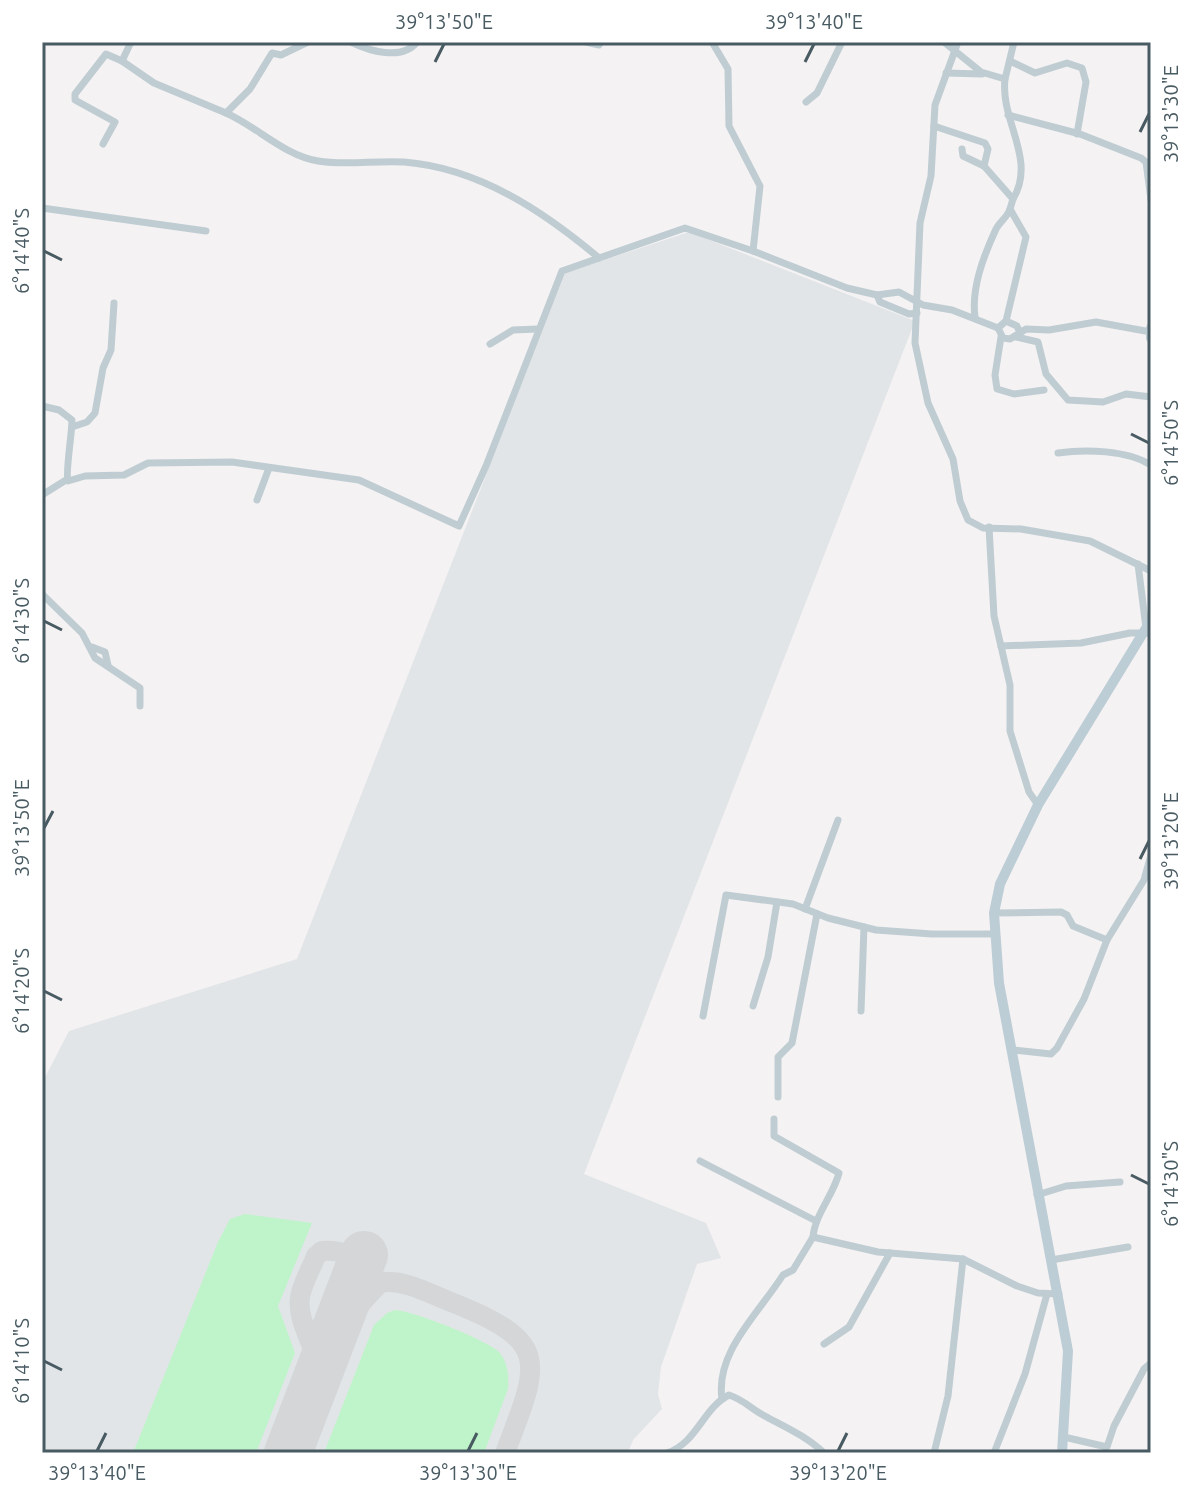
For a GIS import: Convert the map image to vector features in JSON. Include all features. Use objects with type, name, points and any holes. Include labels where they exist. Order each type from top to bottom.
[{"type":"street","points":[[122,61],[131,42]]},
{"type":"street","points":[[226,113],[250,89],[272,53],[281,55],[308,42]]},
{"type":"street","points":[[351,42],[377,53],[403,52],[417,42]]},
{"type":"street","points":[[586,42],[599,45],[601,42]]},
{"type":"street","points":[[712,42],[728,69],[729,126],[760,186],[753,251]]},
{"type":"street","points":[[806,102],[817,93],[842,42]]},
{"type":"street","points":[[944,42],[957,46],[989,74]]},
{"type":"street","points":[[975,317],[974,299],[983,260],[994,233],[1010,209],[1023,157],[1003,98],[1014,42]]},
{"type":"street","points":[[957,46],[935,105],[931,176],[920,223],[917,367],[928,403],[953,459],[960,501],[968,520],[989,527],[1021,529],[1090,541],[1151,571]]},
{"type":"street","points":[[103,144],[115,122],[75,100],[75,94],[106,54],[154,83],[226,113],[288,149],[319,162],[406,162],[461,173],[533,207],[599,258]]},
{"type":"street","points":[[1010,61],[1035,73],[1067,63],[1082,68],[1086,82],[1077,134]]},
{"type":"street","points":[[946,73],[989,74],[1005,79]]},
{"type":"street","points":[[1008,115],[1077,134],[1146,162],[1151,200]]},
{"type":"street","points":[[934,126],[985,143],[988,149],[984,166]]},
{"type":"street","points":[[962,149],[963,156],[984,166],[1013,199]]},
{"type":"street","points":[[42,208],[206,231]]},
{"type":"street","points":[[998,328],[1006,321],[1026,237],[1010,209]]},
{"type":"street","points":[[42,495],[66,480],[124,475],[148,463],[232,462],[359,480],[459,526],[486,466],[562,271],[685,228],[847,288],[877,295],[899,292],[923,305],[975,317],[998,328],[1001,337],[997,389],[1014,394],[1057,390]]},
{"type":"street","points":[[877,295],[880,302],[909,314],[917,313]]},
{"type":"street","points":[[72,427],[87,422],[95,413],[103,368],[111,350],[114,303]]},
{"type":"street","points":[[1006,321],[1017,326],[1018,334]]},
{"type":"street","points":[[1001,337],[1096,322],[1151,333]]},
{"type":"street","points":[[490,344],[513,330],[538,329]]},
{"type":"street","points":[[1018,334],[1038,342],[1048,378],[1068,400],[1103,402],[1126,394],[1151,397]]},
{"type":"street","points":[[1044,390],[1048,378]]},
{"type":"street","points":[[42,406],[67,414],[72,427],[72,450],[66,480]]},
{"type":"street","points":[[1058,453],[1075,451],[1123,455],[1151,465]]},
{"type":"street","points":[[257,500],[269,468]]},
{"type":"street","points":[[989,527],[994,616],[1010,685],[1013,747],[1029,792],[1038,805]]},
{"type":"street","points":[[1062,1453],[1068,1351],[1053,1294],[1051,1260],[999,983],[994,913],[1000,884],[1038,805],[1148,628],[1138,564]]},
{"type":"street","points":[[42,594],[92,647],[105,652],[108,665],[140,688],[140,706]]},
{"type":"street","points":[[1001,646],[1081,643],[1148,628]]},
{"type":"street","points":[[805,909],[838,820]]},
{"type":"street","points":[[1013,1050],[1051,1054],[1057,1048],[1084,999],[1107,940],[1144,880],[1151,855]]},
{"type":"street","points":[[703,1016],[726,895],[777,902],[864,927],[932,934],[994,934]]},
{"type":"street","points":[[753,1006],[768,957],[777,902]]},
{"type":"street","points":[[994,913],[1061,912],[1067,915],[1073,926],[1107,940]]},
{"type":"street","points":[[778,1097],[778,1057],[792,1043],[817,914]]},
{"type":"street","points":[[861,1011],[864,927]]},
{"type":"street","points":[[722,1399],[719,1383],[730,1349],[783,1275],[793,1270],[813,1237],[816,1221],[835,1188],[839,1173],[774,1136],[774,1119]]},
{"type":"street","points":[[700,1161],[816,1221]]},
{"type":"street","points":[[1037,1195],[1066,1186],[1120,1182]]},
{"type":"street","points":[[813,1237],[890,1253],[963,1259],[1017,1286],[1053,1294]]},
{"type":"street","points":[[1051,1260],[1128,1247]]},
{"type":"street","points":[[824,1344],[849,1327],[890,1253]]},
{"type":"street","points":[[934,1453],[948,1396],[963,1259]]},
{"type":"street","points":[[994,1453],[1053,1294]]},
{"type":"street","points":[[1064,1437],[1107,1447],[1114,1426],[1144,1369],[1151,1363]]},
{"type":"street","points":[[667,1453],[683,1446],[696,1426],[704,1422],[722,1399],[729,1395],[746,1401],[761,1414],[808,1438],[824,1453]]},
{"type":"shaded area","points":[[689,232],[915,321],[584,1174],[706,1223],[721,1258],[697,1264],[661,1367],[658,1394],[662,1409],[633,1440],[628,1453],[42,1453],[42,1083],[69,1031],[297,959],[565,273]]},
{"type":"green space","points":[[245,1214],[312,1223],[278,1306],[295,1353],[256,1453],[133,1453],[218,1242],[230,1219]]},
{"type":"green space","points":[[395,1310],[450,1327],[493,1347],[503,1357],[508,1389],[484,1453],[324,1453],[374,1325]]},
{"type":"taxiway","points":[[317,1377],[315,1356],[301,1317],[300,1297],[316,1256],[322,1251],[343,1253],[351,1258],[361,1271],[363,1280],[363,1301],[336,1329]]},
{"type":"taxiway","points":[[363,1301],[380,1283],[407,1285],[484,1316],[522,1343],[529,1358],[530,1375],[526,1396],[505,1453]]},
{"type":"runway","points":[[288,1453],[364,1255]]}]
